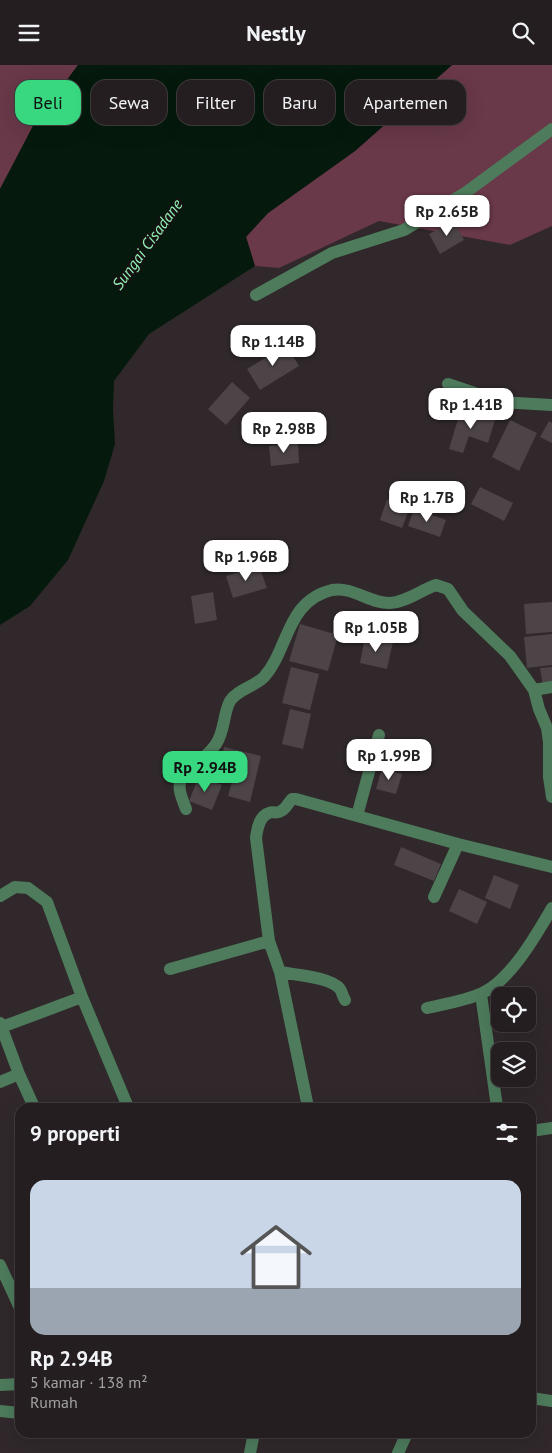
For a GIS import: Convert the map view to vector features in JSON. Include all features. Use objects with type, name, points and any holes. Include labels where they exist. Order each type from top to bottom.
[{"type":"street","points":[[256,295],[332,253],[404,229],[466,193],[552,129]]},
{"type":"street","points":[[448,384],[502,402],[520,405],[552,405]]},
{"type":"street","points":[[186,809],[180,793],[179,784],[181,778],[210,752],[218,742],[231,700],[239,692],[263,678],[273,664],[284,637],[297,613],[314,597],[332,590],[347,591],[389,603],[401,601],[436,585],[448,589],[463,611],[510,656],[534,690],[539,709],[548,728],[552,797]]},
{"type":"street","points":[[534,690],[552,687]]},
{"type":"street","points":[[356,816],[379,735]]},
{"type":"street","points":[[307,1103],[280,972],[269,941],[256,838],[258,824],[264,817],[269,813],[279,813],[292,799],[296,799],[458,844],[552,867]]},
{"type":"street","points":[[434,897],[458,844]]},
{"type":"street","points":[[0,896],[15,887],[28,888],[47,902],[82,997],[126,1103]]},
{"type":"street","points":[[427,1008],[481,994],[498,982],[526,951],[552,908]]},
{"type":"street","points":[[170,969],[269,941]]},
{"type":"street","points":[[280,972],[333,983],[340,989],[345,1000]]},
{"type":"street","points":[[481,994],[496,1103]]},
{"type":"street","points":[[32,1103],[1,1025],[82,997]]},
{"type":"street","points":[[0,1082],[19,1074]]},
{"type":"street","points":[[536,1130],[552,1128]]},
{"type":"street","points":[[0,1265],[15,1298]]},
{"type":"street","points":[[0,1385],[15,1384]]},
{"type":"street","points":[[536,1399],[552,1401]]},
{"type":"street","points":[[0,1411],[15,1412]]},
{"type":"street","points":[[250,1453],[253,1438]]},
{"type":"street","points":[[398,1453],[405,1438]]},
{"type":"shaded area","points":[[0,65],[78,65],[67,80],[15,80],[15,125],[34,125],[0,189]]},
{"type":"shaded area","points":[[452,65],[552,65],[552,226],[510,245],[379,221],[279,268],[255,266],[246,237],[268,213],[355,151],[384,125],[466,125],[466,80],[435,80]]},
{"type":"water","name":"Sungai Cisadane","points":[[78,65],[452,65],[435,80],[345,80],[345,125],[384,125],[355,151],[268,213],[246,237],[255,266],[149,334],[114,381],[115,444],[104,481],[68,560],[30,606],[0,625],[0,189],[33,125],[81,125],[81,80],[67,80]]},
{"type":"building","points":[[454,221],[464,240],[440,254],[429,234]]},
{"type":"building","points":[[286,345],[299,366],[260,390],[247,369]]},
{"type":"building","points":[[232,382],[250,398],[226,425],[208,409]]},
{"type":"building","points":[[461,409],[495,420],[488,443],[469,436],[463,453],[449,449]]},
{"type":"building","points":[[510,420],[537,433],[519,471],[492,457]]},
{"type":"building","points":[[549,421],[552,423],[552,443],[540,437]]},
{"type":"building","points":[[298,443],[299,463],[271,466],[269,446]]},
{"type":"building","points":[[480,487],[513,503],[504,521],[471,504]]},
{"type":"building","points":[[387,499],[410,507],[402,528],[380,520]]},
{"type":"building","points":[[414,509],[446,520],[440,537],[408,526]]},
{"type":"building","points":[[259,566],[267,588],[233,598],[226,576]]},
{"type":"building","points":[[213,592],[217,620],[195,624],[191,596]]},
{"type":"building","points":[[552,602],[552,632],[526,634],[524,604]]},
{"type":"building","points":[[300,624],[338,635],[328,671],[289,661]]},
{"type":"building","points":[[552,634],[552,665],[527,668],[524,637]]},
{"type":"building","points":[[365,637],[393,642],[387,669],[360,663]]},
{"type":"building","points":[[291,667],[319,674],[310,710],[282,703]]},
{"type":"building","points":[[552,667],[552,685],[543,686],[540,668]]},
{"type":"building","points":[[290,709],[311,714],[303,749],[282,744]]},
{"type":"building","points":[[224,747],[261,756],[250,802],[228,796],[234,774],[218,769]]},
{"type":"building","points":[[382,768],[402,774],[396,794],[376,789]]},
{"type":"building","points":[[199,776],[222,785],[212,810],[189,801]]},
{"type":"building","points":[[401,847],[441,864],[434,881],[394,865]]},
{"type":"building","points":[[494,875],[519,885],[510,909],[485,898]]},
{"type":"building","points":[[459,889],[487,902],[477,924],[449,911]]}]
